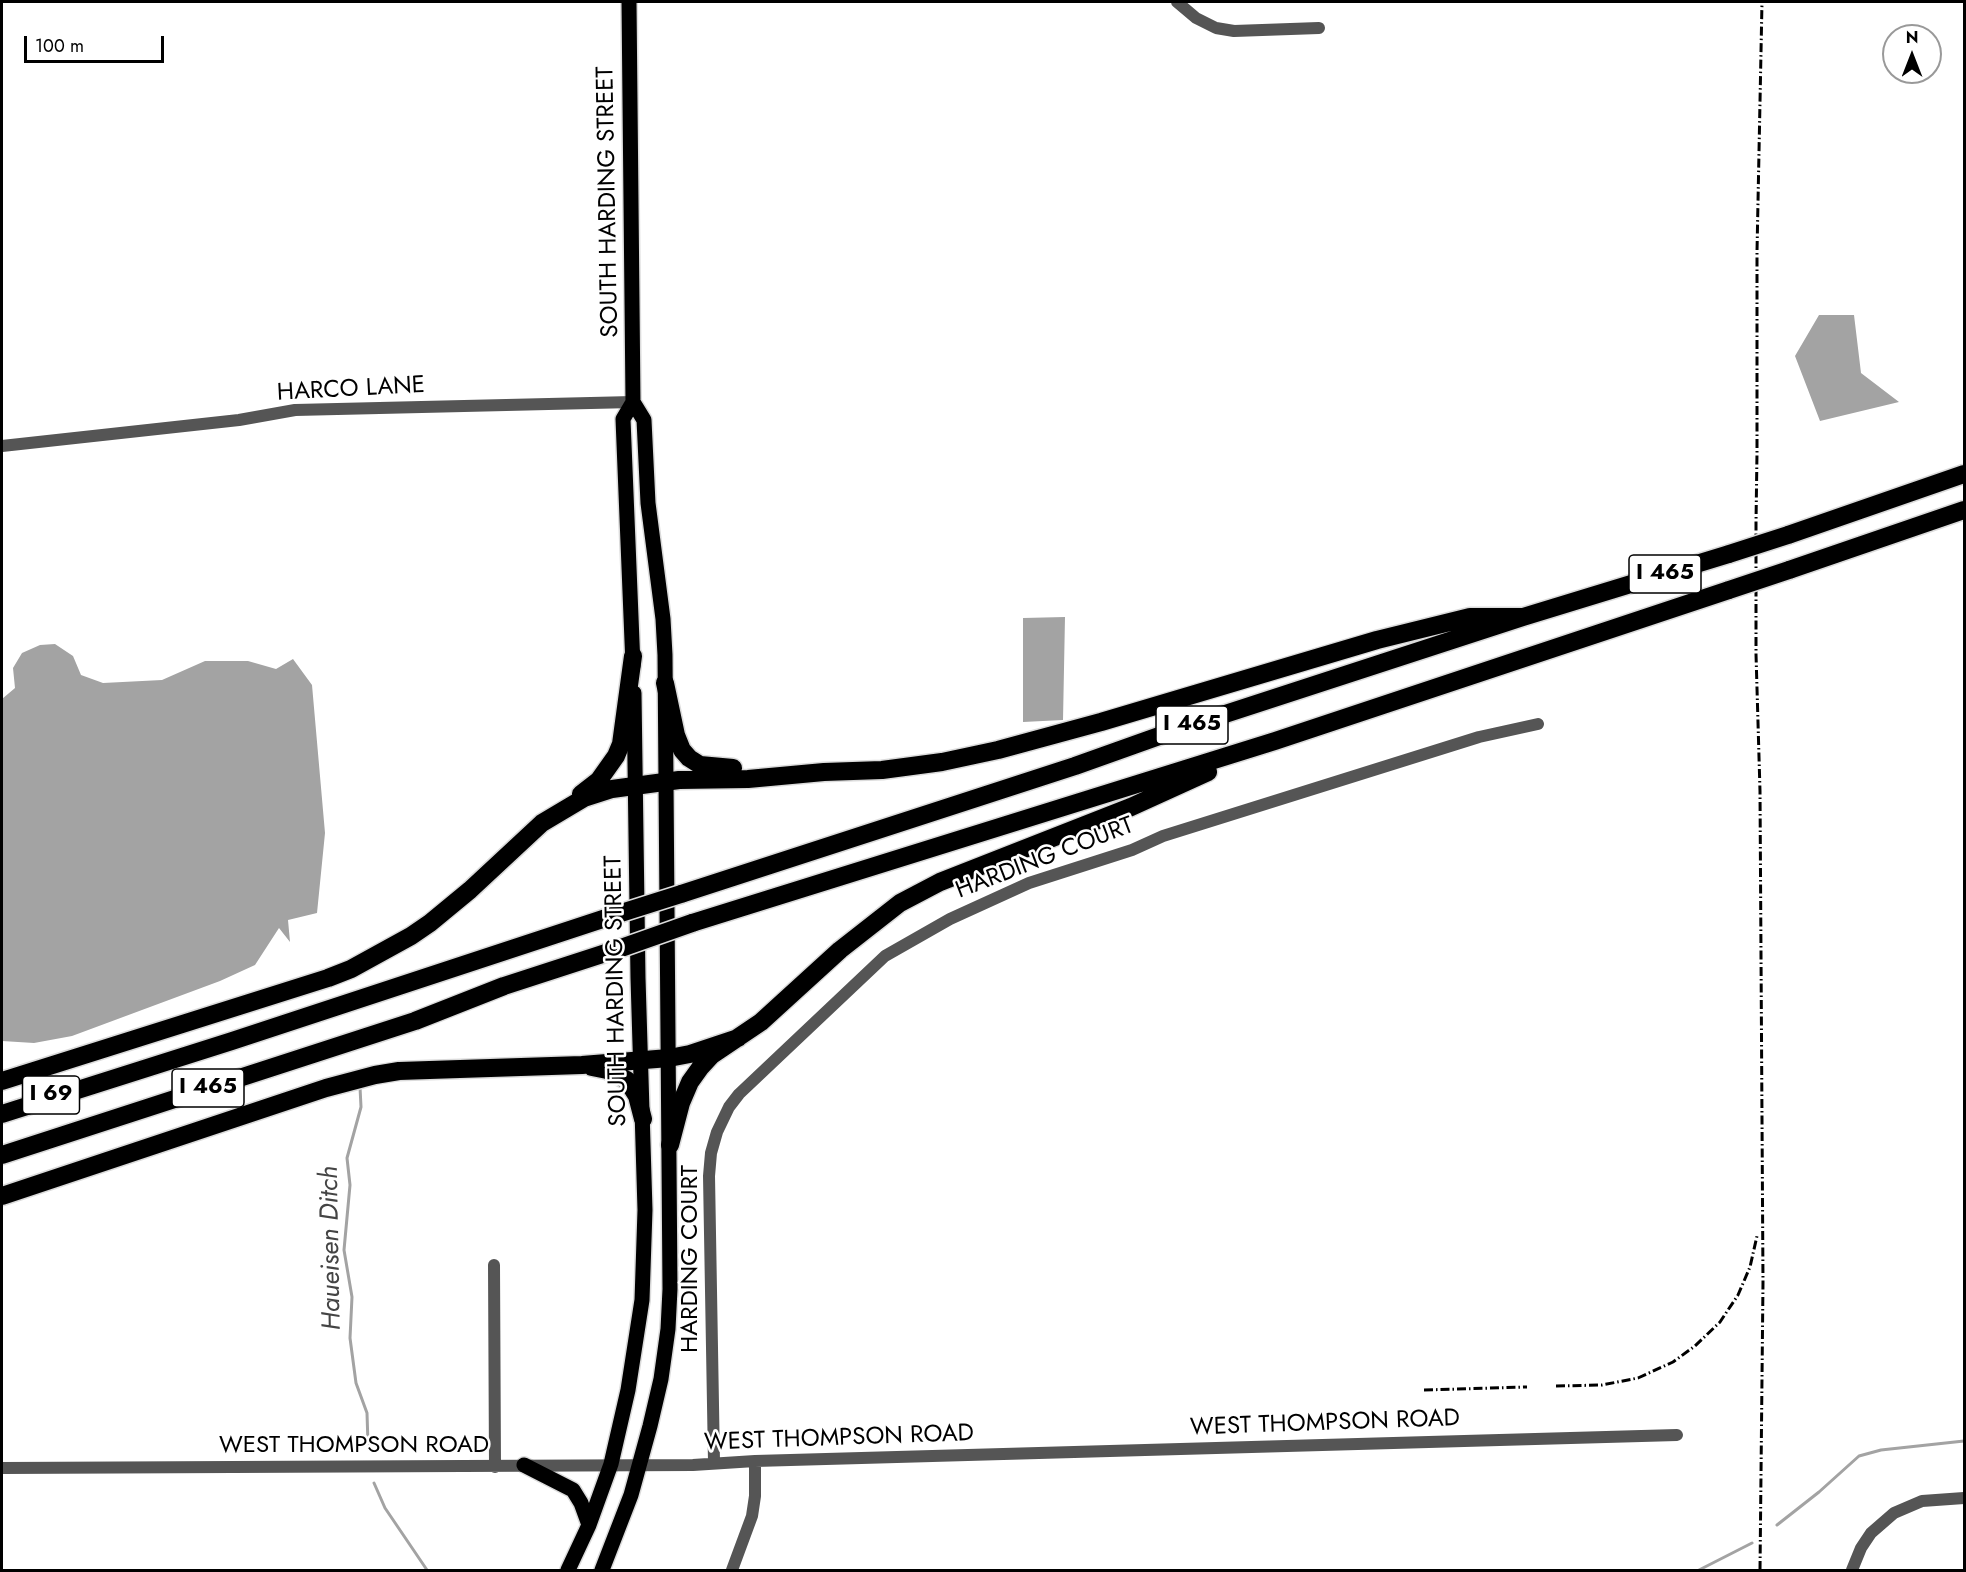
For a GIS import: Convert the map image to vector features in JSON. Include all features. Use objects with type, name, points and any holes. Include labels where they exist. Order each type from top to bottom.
[{"type":"highway","name":"I 465","points":[[2,1114],[232,1041],[1523,617],[1788,535],[1965,474]]},
{"type":"highway","name":"I 465","points":[[2,1155],[415,1021],[504,986],[692,923],[1275,741],[1965,510]]},
{"type":"highway","points":[[563,810],[597,793],[665,781],[748,779],[824,772],[882,770],[942,762],[998,750],[1222,688],[1377,640],[1449,622],[1470,617],[1523,617]]},
{"type":"highway","points":[[2,1081],[328,978],[392,948],[430,923],[470,890],[530,833],[563,810],[599,780],[616,756],[623,734],[633,656]]},
{"type":"highway","points":[[665,683],[678,743],[689,758],[700,765],[824,772]]},
{"type":"highway","points":[[670,1145],[681,1103],[690,1082],[700,1068],[712,1056],[761,1022],[840,950],[900,903],[940,882],[1131,807],[1275,741]]},
{"type":"highway","points":[[2,1196],[326,1088],[375,1075],[399,1071],[582,1065],[669,1058],[690,1054],[738,1038]]},
{"type":"highway","points":[[582,1065],[607,1070],[627,1080],[637,1096],[643,1119]]},
{"type":"highway","name":"I 69","points":[[2,1107],[100,1082]]},
{"type":"main road","name":"SOUTH HARDING STREET","points":[[602,1570],[641,1464],[661,1379],[668,1329],[670,1289],[663,619],[649,514],[644,420],[633,402],[629,2]]},
{"type":"main road","name":"SOUTH HARDING STREET","points":[[568,1570],[589,1525],[611,1464],[628,1390],[642,1300],[645,1210],[638,978],[636,785],[623,419],[633,402]]},
{"type":"main road","points":[[524,1465],[573,1490],[581,1503],[589,1525]]},
{"type":"street","points":[[1178,2],[1196,18],[1216,28],[1234,31],[1319,28]]},
{"type":"street","name":"HARCO LANE","points":[[2,446],[240,420],[295,410],[633,402]]},
{"type":"street","name":"HARDING COURT","points":[[714,1462],[709,1176],[711,1153],[717,1132],[729,1107],[739,1094],[885,956],[950,918],[1029,883],[1132,850],[1163,836],[1479,737],[1538,724]]},
{"type":"street","points":[[494,1264],[495,1467]]},
{"type":"street","name":"WEST THOMPSON ROAD","points":[[2,1468],[693,1465],[714,1462],[1677,1435]]},
{"type":"street","points":[[732,1570],[753,1512],[755,1461]]},
{"type":"street","points":[[1852,1570],[1856,1557],[1871,1533],[1894,1513],[1922,1501],[1965,1498]]},
{"type":"shaded area","points":[[1819,315],[1854,315],[1861,373],[1899,402],[1820,421],[1795,356]]},
{"type":"shaded area","points":[[1065,617],[1063,720],[1023,722],[1023,618]]},
{"type":"shaded area","points":[[55,644],[73,656],[81,675],[103,683],[162,680],[205,661],[248,661],[276,669],[293,659],[312,685],[325,833],[317,913],[288,920],[290,942],[279,928],[255,965],[220,981],[72,1036],[34,1043],[2,1041],[2,699],[15,688],[13,668],[22,653],[40,645]]},
{"type":"waterway","name":"Haueisen Ditch","points":[[360,1087],[361,1107],[347,1158],[350,1185],[344,1250],[352,1297],[350,1338],[356,1383],[367,1413],[368,1444]]},
{"type":"waterway","name":"Haueisen Ditch","points":[[1777,1525],[1859,1456],[1881,1450],[1964,1441]]},
{"type":"waterway","name":"Haueisen Ditch","points":[[374,1483],[385,1508],[427,1570]]},
{"type":"waterway","name":"Haueisen Ditch","points":[[1699,1570],[1752,1543]]},
{"type":"railway","points":[[1760,1570],[1763,1282],[1756,523],[1757,252],[1762,2]]},
{"type":"railway","points":[[1556,1386],[1602,1385],[1638,1378],[1673,1362],[1695,1346],[1720,1322],[1738,1295],[1750,1267],[1757,1236]]},
{"type":"railway","points":[[1424,1390],[1527,1387]]}]
